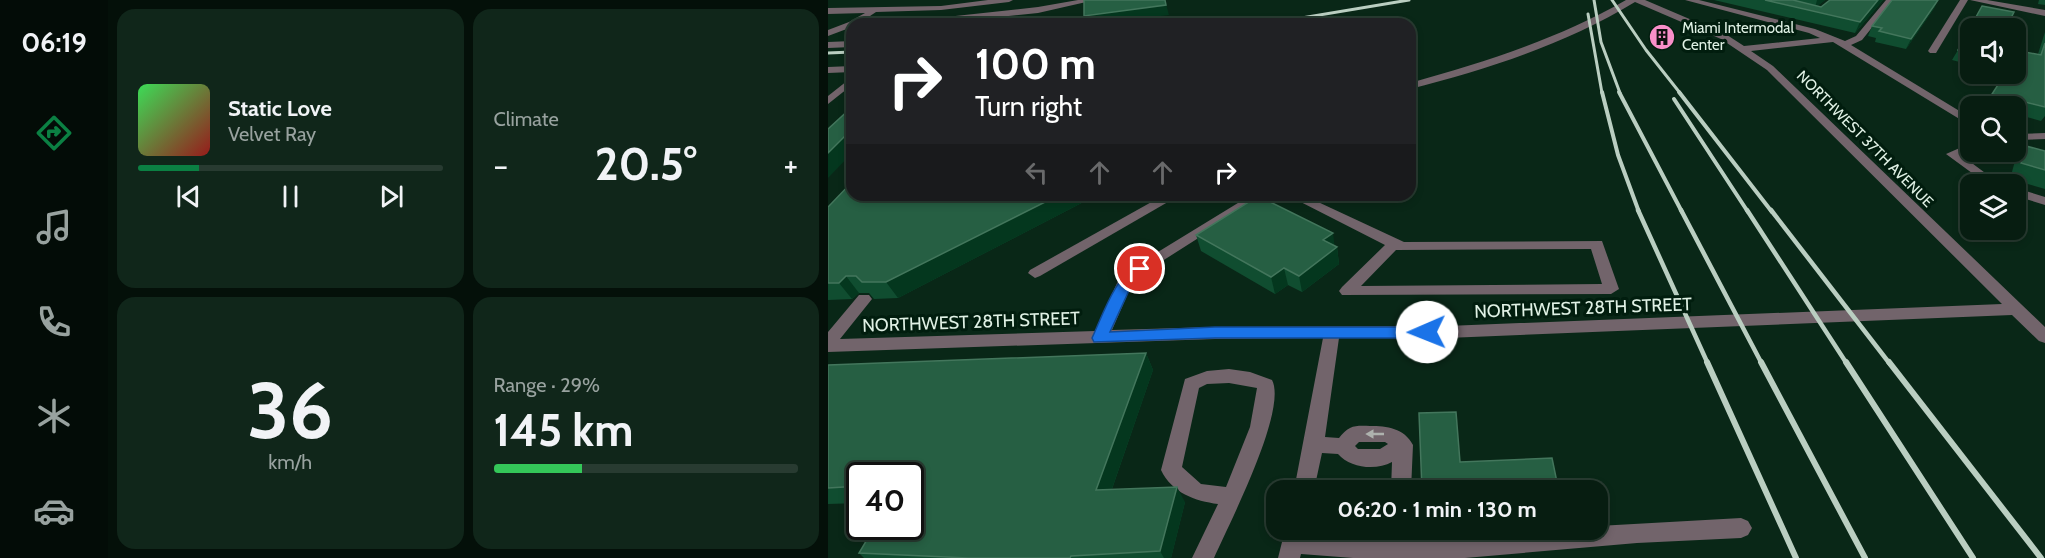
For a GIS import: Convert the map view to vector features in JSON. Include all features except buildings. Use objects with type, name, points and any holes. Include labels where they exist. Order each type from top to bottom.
[{"type":"street","points":[[828,5],[868,2],[915,4],[965,0]]},
{"type":"street","points":[[828,11],[906,10],[1009,0]]},
{"type":"street","points":[[964,18],[1038,10],[1091,0]]},
{"type":"street","points":[[1416,84],[1483,66],[1552,42],[1632,0]]},
{"type":"street","name":"NORTHWEST 37TH AVENUE","points":[[1638,0],[1707,29],[1743,49],[1770,68],[2045,337]]},
{"type":"street","points":[[1689,0],[1812,31],[1830,39]]},
{"type":"street","points":[[1844,45],[1859,38],[1890,0]]},
{"type":"street","points":[[1934,51],[1964,0]]},
{"type":"street","points":[[1974,0],[2045,13]]},
{"type":"street","points":[[854,11],[868,2]]},
{"type":"street","points":[[862,18],[883,4]]},
{"type":"street","points":[[828,33],[846,27]]},
{"type":"street","points":[[832,45],[846,37]]},
{"type":"street","points":[[1743,49],[1835,39],[1960,116]]},
{"type":"street","points":[[828,70],[846,69]]},
{"type":"street","points":[[828,101],[846,85]]},
{"type":"street","points":[[2026,137],[2045,136]]},
{"type":"street","points":[[1960,151],[1952,154],[1960,160]]},
{"type":"street","points":[[1963,162],[1980,174]]},
{"type":"street","points":[[2026,195],[2045,201]]},
{"type":"street","points":[[1035,273],[1163,201]]},
{"type":"street","points":[[1100,338],[1126,281],[1140,269],[1250,201]]},
{"type":"street","points":[[1305,201],[1402,247],[1597,244],[1611,289],[1347,291],[1394,244]]},
{"type":"street","points":[[828,345],[864,299]]},
{"type":"street","name":"NORTHWEST 28TH STREET","points":[[828,345],[1215,333],[1332,333],[1623,326],[2015,309]]},
{"type":"street","points":[[1306,480],[1332,333]]},
{"type":"street","points":[[1203,558],[1230,497],[1260,429],[1266,404],[1266,386],[1259,380],[1247,377],[1205,377],[1191,384],[1171,470],[1196,492],[1230,497]]},
{"type":"street","points":[[1314,444],[1343,446],[1353,457],[1383,458],[1403,445],[1401,480]]},
{"type":"street","points":[[1292,544],[1412,552],[1637,532],[1741,528]]},
{"type":"street","points":[[1398,551],[1399,540]]},
{"type":"railway","points":[[1302,18],[1409,0]]},
{"type":"railway","points":[[1594,0],[1601,42],[1620,93]]},
{"type":"railway","points":[[1612,0],[1646,50],[1680,93]]},
{"type":"railway","points":[[1588,14],[1602,93]]},
{"type":"railway","points":[[828,53],[846,52]]},
{"type":"railway","points":[[1602,92],[1618,155],[1639,212]]},
{"type":"railway","points":[[1619,92],[1682,212]]},
{"type":"railway","points":[[1679,92],[1772,212]]},
{"type":"railway","points":[[1674,99],[1748,212]]},
{"type":"railway","points":[[1638,210],[1708,364]]},
{"type":"railway","points":[[1681,210],[1762,364]]},
{"type":"railway","points":[[1747,210],[1847,364]]},
{"type":"railway","points":[[1771,210],[1890,364]]},
{"type":"railway","points":[[1707,362],[1796,558]]},
{"type":"railway","points":[[1761,362],[1865,558]]},
{"type":"railway","points":[[1846,362],[1973,558]]},
{"type":"railway","points":[[1889,362],[2041,558]]},
{"type":"place","name":"Miami Intermodal Center","points":[[1662,37]]},
{"type":"route","points":[[1140,269],[1126,281],[1100,338],[1215,333],[1427,332]]}]
